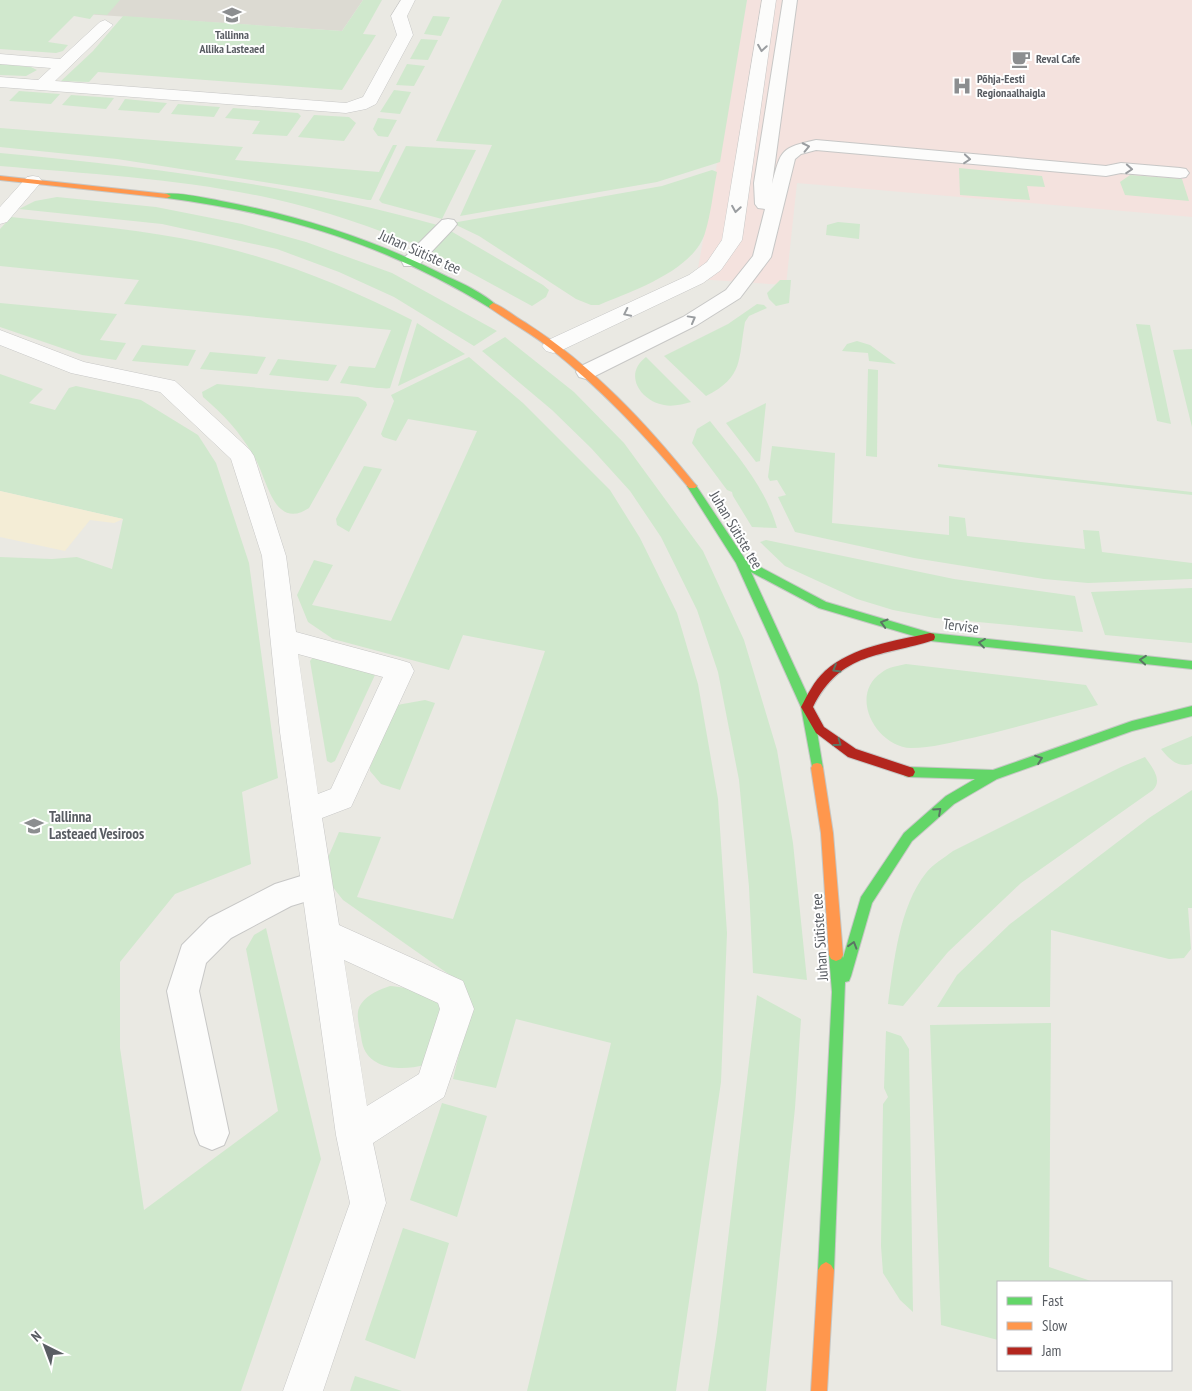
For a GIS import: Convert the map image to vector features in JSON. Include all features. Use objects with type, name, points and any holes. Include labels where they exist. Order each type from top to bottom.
[{"type":"street","points":[[0,82],[346,108],[360,106],[370,100],[405,36],[399,16],[408,0]]},
{"type":"street","points":[[553,346],[696,279],[714,266],[732,240],[769,0]]},
{"type":"street","points":[[42,85],[105,25]]},
{"type":"street","points":[[0,58],[64,64]]},
{"type":"street","name":"Juhan Sütiste tee","points":[[0,178],[188,198],[263,212],[341,234],[411,262],[472,292],[553,346],[586,372],[616,398],[692,485],[742,562],[807,707],[827,833],[839,992],[824,1338],[819,1391]]},
{"type":"street","points":[[0,218],[33,181]]},
{"type":"street","points":[[0,337],[79,368],[167,386],[242,456],[274,556],[306,811],[354,1135],[368,1203],[303,1391]]},
{"type":"street","name":"Tervise","points":[[742,562],[823,606],[931,637],[1192,665]]},
{"type":"street","points":[[931,637],[866,653],[831,671],[816,686],[807,707],[820,730],[852,753],[909,772],[993,776]]},
{"type":"street","points":[[284,639],[400,672],[341,798],[306,811]]},
{"type":"street","points":[[839,992],[866,901],[908,837],[950,800],[993,776],[1132,726],[1192,711]]},
{"type":"street","points":[[325,935],[451,992],[457,1009],[432,1085],[354,1135]]},
{"type":"lane","points":[[766,242],[763,183],[790,0]]},
{"type":"lane","points":[[586,372],[690,321],[733,294],[762,257],[787,158],[795,150],[816,145],[1106,171],[1121,168],[1180,173]]},
{"type":"lane","points":[[411,262],[448,224]]},
{"type":"lane","points":[[212,1132],[183,991],[193,955],[220,928],[285,894],[317,884]]},
{"type":"shaded area","name":"Tallinna Allika Lasteaed","points":[[49,0],[363,0],[342,31],[38,11]]},
{"type":"shaded area","name":"Põhja-Eesti Regionaalhaigla","points":[[747,0],[1192,0],[1192,217],[797,183],[786,285],[696,279]]},
{"type":"green space","points":[[0,0],[120,0],[107,15],[94,14],[90,19],[74,16],[48,42],[68,45],[63,51],[56,53],[0,49]]},
{"type":"green space","points":[[363,0],[382,0],[363,34],[376,35],[342,90],[98,72],[89,82],[61,81],[93,51],[123,16],[342,31]]},
{"type":"green space","points":[[502,0],[747,0],[720,162],[657,182],[460,216],[492,145],[436,141]]},
{"type":"green space","points":[[433,16],[450,17],[441,36],[424,34]]},
{"type":"green space","points":[[421,39],[438,40],[428,60],[410,59]]},
{"type":"green space","points":[[0,64],[31,67],[37,70],[26,76],[0,75]]},
{"type":"green space","points":[[407,64],[425,66],[414,86],[396,85]]},
{"type":"green space","points":[[394,90],[411,92],[400,114],[380,112]]},
{"type":"green space","points":[[19,91],[60,94],[51,104],[9,101]]},
{"type":"green space","points":[[71,95],[114,98],[106,109],[62,105]]},
{"type":"green space","points":[[125,99],[167,103],[159,113],[118,110]]},
{"type":"green space","points":[[178,104],[220,107],[214,117],[171,114]]},
{"type":"green space","points":[[233,108],[298,113],[301,116],[287,136],[252,134],[260,121],[225,118]]},
{"type":"green space","points":[[314,115],[349,117],[356,123],[344,141],[298,137]]},
{"type":"green space","points":[[378,118],[397,120],[388,137],[378,136],[373,129]]},
{"type":"green space","points":[[0,128],[243,147],[235,160],[379,172],[393,145],[397,145],[371,200],[368,200],[117,159],[0,147]]},
{"type":"green space","points":[[406,146],[476,150],[442,219],[382,203],[379,200]]},
{"type":"green space","points":[[0,153],[167,171],[222,179],[333,199],[441,226],[422,247],[349,220],[274,199],[172,182],[0,166]]},
{"type":"green space","points":[[959,168],[1042,176],[1045,187],[1027,186],[1030,200],[960,195]]},
{"type":"green space","points":[[712,170],[717,172],[705,233],[698,246],[688,258],[660,278],[599,305],[591,305],[576,299],[479,236],[452,223],[662,186]]},
{"type":"green space","points":[[1130,175],[1182,179],[1189,201],[1125,195],[1120,182]]},
{"type":"green space","points":[[57,197],[156,207],[242,224],[306,242],[392,273],[497,331],[474,346],[394,297],[339,272],[277,249],[162,224],[19,209],[35,201]]},
{"type":"green space","points":[[11,217],[138,231],[211,244],[299,270],[356,293],[412,320],[390,388],[374,388],[340,383],[349,366],[375,368],[391,330],[124,304],[139,280],[0,266],[0,229]]},
{"type":"green space","points":[[838,222],[860,224],[859,239],[826,235],[827,225]]},
{"type":"green space","points":[[449,230],[543,285],[549,290],[546,297],[532,306],[429,250]]},
{"type":"green space","points":[[780,280],[791,280],[789,303],[776,306],[769,299],[767,293]]},
{"type":"green space","points":[[0,303],[117,314],[100,340],[126,343],[116,360],[82,355],[0,327]]},
{"type":"green space","points":[[757,304],[764,305],[767,308],[749,316],[745,322],[740,357],[733,374],[727,382],[706,396],[664,356],[728,324]]},
{"type":"green space","points":[[417,323],[465,354],[398,386]]},
{"type":"green space","points":[[1136,324],[1150,325],[1171,424],[1157,421]]},
{"type":"green space","points":[[505,337],[574,392],[624,443],[703,551],[744,640],[777,750],[793,843],[807,980],[753,973],[749,887],[739,780],[718,672],[697,610],[661,537],[630,491],[591,448],[552,410],[482,351]]},
{"type":"green space","points":[[857,341],[870,345],[896,364],[869,361],[868,353],[842,351],[847,344]]},
{"type":"green space","points":[[142,345],[196,350],[188,366],[132,361]]},
{"type":"green space","points":[[1192,349],[1192,427],[1173,350]]},
{"type":"green space","points":[[210,352],[266,357],[257,374],[200,369]]},
{"type":"green space","points":[[469,357],[523,403],[610,490],[640,538],[677,613],[698,684],[718,799],[727,933],[721,1082],[676,1391],[527,1391],[611,1043],[516,1019],[496,1088],[453,1079],[466,1025],[457,980],[343,900],[328,881],[326,862],[339,832],[381,837],[357,897],[453,919],[545,651],[463,635],[449,670],[333,639],[308,622],[297,595],[314,560],[333,565],[312,605],[391,621],[477,431],[408,419],[396,441],[383,437],[381,434],[394,401],[391,395]]},
{"type":"green space","points":[[646,357],[691,402],[667,406],[655,402],[642,393],[635,379],[639,364]]},
{"type":"green space","points":[[278,359],[337,365],[328,381],[269,375]]},
{"type":"green space","points":[[868,369],[878,370],[877,457],[866,456]]},
{"type":"green space","points":[[0,374],[43,389],[29,403],[55,410],[69,388],[76,386],[141,400],[198,435],[216,463],[249,563],[278,778],[242,792],[251,864],[175,894],[120,962],[120,1048],[144,1210],[278,1111],[246,949],[254,935],[266,928],[321,1159],[241,1391],[0,1391],[0,557],[52,559],[77,557],[112,569],[123,519],[0,491]]},
{"type":"green space","points":[[217,384],[358,397],[366,402],[367,405],[309,508],[299,513],[291,514],[284,512],[277,505],[243,439],[203,397],[202,392]]},
{"type":"green space","points":[[766,403],[760,461],[756,462],[726,423]]},
{"type":"green space","points":[[710,421],[749,471],[765,498],[777,528],[752,527],[732,492],[727,490],[692,443],[697,429]]},
{"type":"green space","points":[[772,446],[835,453],[832,523],[949,535],[949,516],[965,518],[967,536],[1085,549],[1083,530],[1099,531],[1102,552],[1192,563],[1192,579],[1088,583],[1044,579],[914,558],[795,532],[778,497],[786,495],[777,480],[770,481],[768,477]]},
{"type":"green space","points":[[938,464],[1192,492],[1192,495],[938,467]]},
{"type":"green space","points":[[364,466],[382,469],[349,532],[337,525],[336,519]]},
{"type":"green space","points":[[766,540],[954,579],[1075,596],[1083,632],[935,618],[893,610],[857,599],[785,566],[760,542]]},
{"type":"green space","points":[[1192,588],[1192,643],[1105,635],[1091,592]]},
{"type":"green space","points":[[314,656],[372,672],[375,675],[335,761],[331,763],[327,761],[310,661]]},
{"type":"green space","points":[[906,664],[1086,685],[1098,705],[988,734],[927,747],[911,748],[887,739],[871,719],[867,707],[867,694],[871,683],[884,671]]},
{"type":"green space","points":[[425,700],[435,703],[400,790],[381,784],[370,771],[370,767],[397,705]]},
{"type":"green space","points":[[1192,736],[1192,764],[1178,764],[1161,749]]},
{"type":"green space","points":[[1145,757],[1157,778],[1156,786],[1153,790],[1021,883],[948,952],[903,1006],[888,1004],[899,936],[904,918],[917,887],[932,867],[953,851],[1121,767]]},
{"type":"green space","points":[[1192,790],[1192,908],[1188,908],[1191,949],[1184,958],[1169,959],[1051,930],[1050,1007],[937,1007],[957,975],[1010,924],[1149,818]]},
{"type":"green space","points":[[390,986],[419,992],[432,999],[442,1008],[424,1065],[407,1068],[389,1067],[373,1060],[363,1046],[358,1018],[359,1007],[370,995]]},
{"type":"green space","points":[[757,995],[801,1019],[795,1108],[766,1391],[708,1391],[717,1332]]},
{"type":"green space","points":[[1051,1023],[1049,1267],[1091,1281],[997,1281],[997,1340],[941,1325],[930,1025]]},
{"type":"green space","points":[[886,1031],[901,1036],[909,1049],[913,1312],[900,1300],[883,1273],[881,1246],[883,1104],[888,1097],[884,1088]]},
{"type":"green space","points":[[442,1103],[487,1116],[457,1217],[410,1200]]},
{"type":"green space","points":[[403,1228],[449,1243],[415,1359],[365,1340]]},
{"type":"green space","points":[[355,1376],[402,1391],[350,1391]]},
{"type":"sand","points":[[0,491],[123,519],[114,523],[90,520],[65,551],[0,537]]},
{"type":"traffic: fast","points":[[167,196],[251,209],[337,232],[419,265],[457,284],[493,306]]},
{"type":"traffic: fast","points":[[692,486],[741,562],[807,707],[817,768]]},
{"type":"traffic: fast","points":[[741,562],[823,605],[931,637],[1192,665]]},
{"type":"traffic: fast","points":[[909,772],[993,775],[1132,726],[1192,711]]},
{"type":"traffic: fast","points":[[844,976],[866,901],[908,837],[950,800],[993,775]]},
{"type":"traffic: fast","points":[[826,1270],[839,992],[836,955]]},
{"type":"traffic: slow","points":[[0,178],[167,196]]},
{"type":"traffic: slow","points":[[493,306],[547,342],[610,395],[644,430],[692,486]]},
{"type":"traffic: slow","points":[[817,768],[827,833],[836,955]]},
{"type":"traffic: slow","points":[[819,1391],[826,1270]]},
{"type":"traffic: jam","points":[[807,707],[816,689],[828,675],[842,664],[875,650],[930,637]]},
{"type":"traffic: jam","points":[[809,710],[820,730],[852,753],[909,772]]},
{"type":"place","name":"Tallinna Allika Lasteaed","points":[[232,15]]},
{"type":"place","name":"Reval Cafe","points":[[1021,59]]},
{"type":"place","name":"Põhja-Eesti Regionaalhaigla","points":[[962,86]]},
{"type":"place","name":"Tallinna Lasteaed Vesiroos","points":[[34,826]]}]
